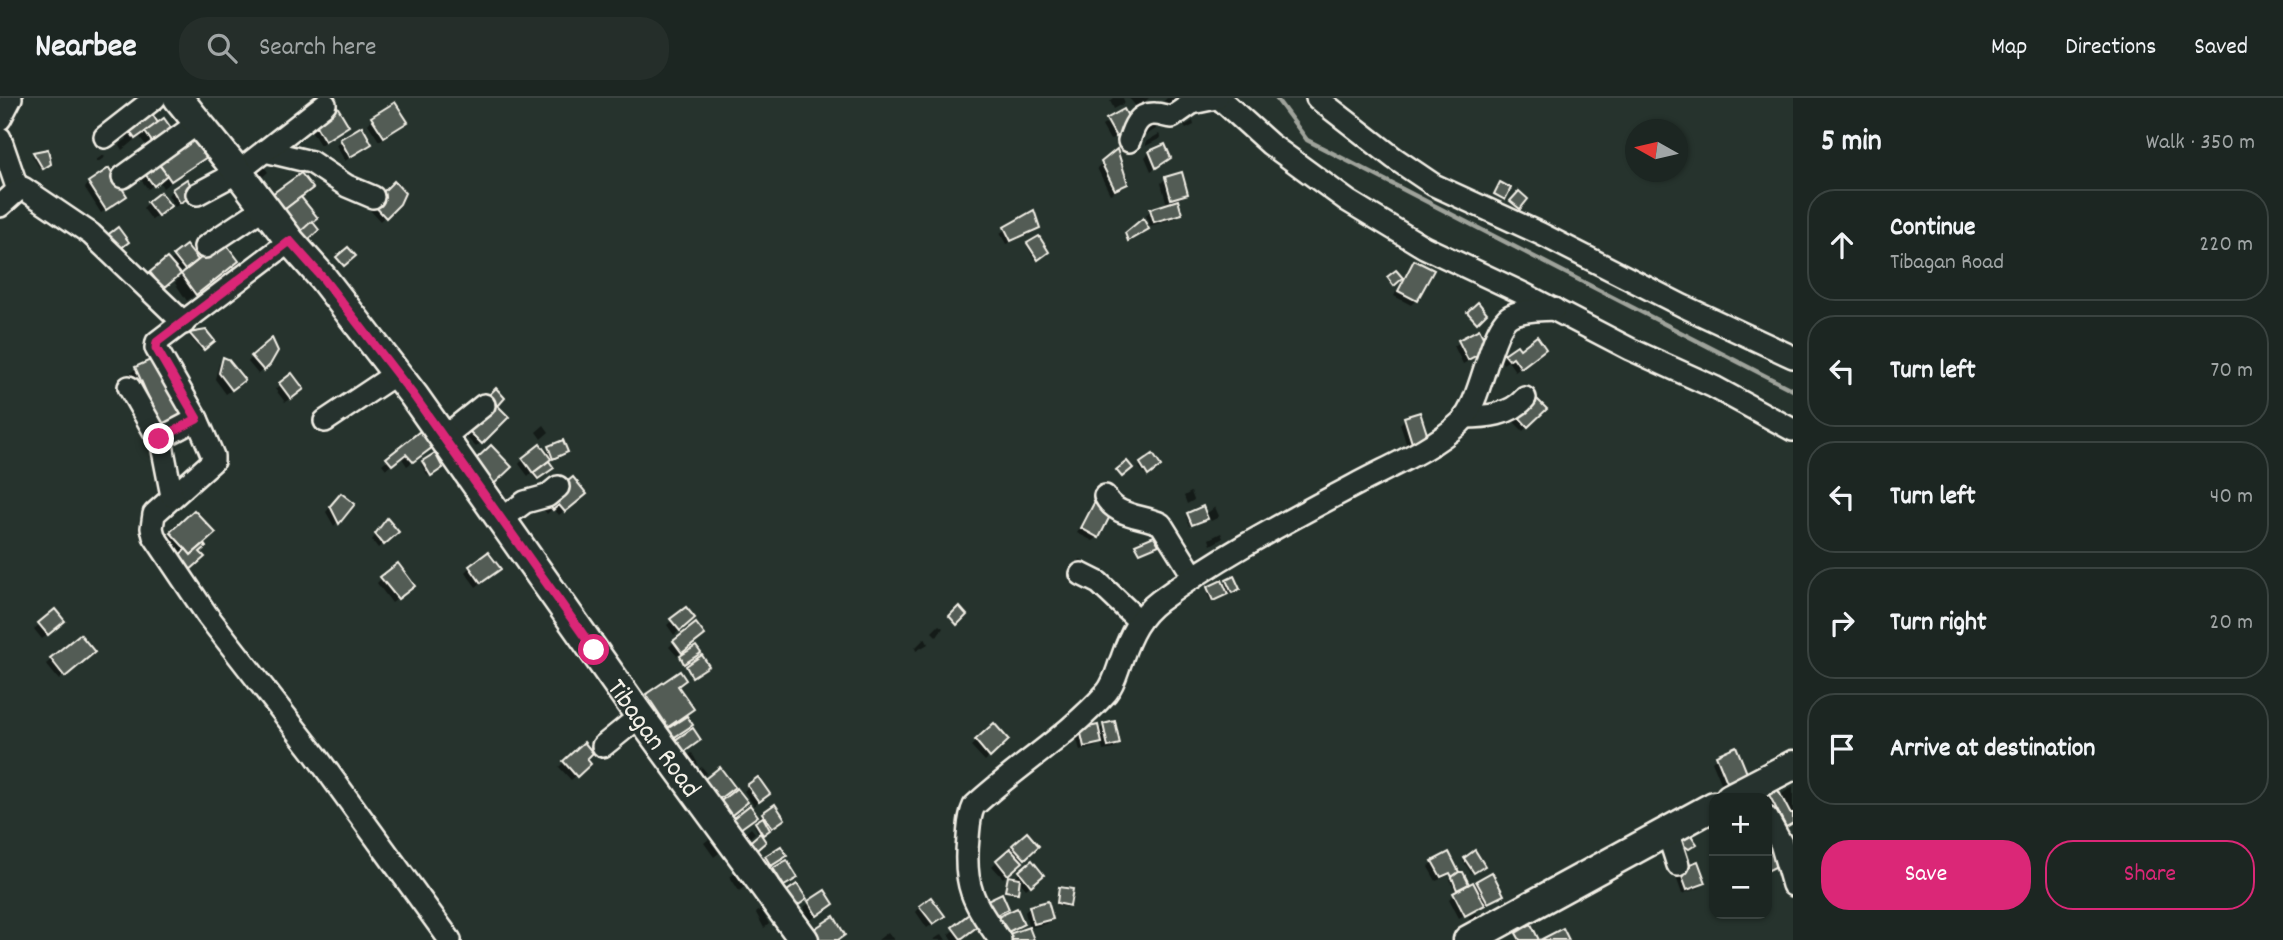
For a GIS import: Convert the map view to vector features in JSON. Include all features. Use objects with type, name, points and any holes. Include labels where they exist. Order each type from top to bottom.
[{"type":"main road","name":"Tibagan Road","points":[[178,98],[397,373],[640,716],[803,940]]},
{"type":"main road","points":[[1750,793],[1793,765]]},
{"type":"main road","points":[[1469,940],[1709,809]]},
{"type":"street","points":[[0,119],[11,98]]},
{"type":"street","points":[[105,137],[155,98]]},
{"type":"street","points":[[1129,141],[1134,124],[1146,115],[1153,113],[1172,117],[1192,103],[1218,98],[1270,144],[1348,201],[1424,247],[1554,309],[1630,349],[1714,387],[1793,430]]},
{"type":"street","points":[[1317,98],[1394,158],[1434,185],[1793,357]]},
{"type":"street","points":[[197,194],[238,172],[325,104]]},
{"type":"street","points":[[124,177],[198,123]]},
{"type":"street","points":[[0,138],[18,190]]},
{"type":"street","points":[[265,151],[311,162],[347,186],[373,197]]},
{"type":"street","points":[[0,206],[23,188],[91,234],[184,323]]},
{"type":"street","points":[[205,247],[265,207]]},
{"type":"street","points":[[290,241],[157,342],[156,348],[197,419],[213,454],[213,461],[155,514],[152,528],[154,536],[207,615],[339,787],[450,940]]},
{"type":"street","points":[[1000,940],[974,901],[966,875],[972,810],[982,798],[1075,725],[1109,689],[1139,621],[1156,603],[1285,523],[1430,445],[1462,422],[1477,393],[1490,352],[1506,318],[1527,311],[1554,309]]},
{"type":"street","points":[[325,421],[397,373]]},
{"type":"street","points":[[129,387],[159,439],[172,496]]},
{"type":"street","points":[[1465,417],[1508,411],[1525,398]]},
{"type":"street","points":[[443,438],[484,405]]},
{"type":"street","points":[[159,439],[197,419]]},
{"type":"street","points":[[502,519],[524,502],[547,496],[558,487]]},
{"type":"street","points":[[1105,496],[1120,512],[1161,524],[1194,577]]},
{"type":"street","points":[[1082,574],[1099,583],[1139,621]]},
{"type":"street","points":[[603,746],[640,716]]},
{"type":"street","points":[[1772,827],[1781,843],[1793,885]]},
{"type":"street","points":[[1667,831],[1678,865]]},
{"type":"building","points":[[395,102],[408,122],[384,137],[371,117]]},
{"type":"building","points":[[337,106],[349,126],[325,141],[313,121],[323,108]]},
{"type":"building","points":[[149,109],[158,123],[135,139],[129,130]]},
{"type":"building","points":[[1124,109],[1130,120],[1124,124],[1127,130],[1116,137],[1106,119]]},
{"type":"building","points":[[164,118],[176,135],[157,149],[145,132]]},
{"type":"building","points":[[362,126],[372,144],[350,157],[340,139]]},
{"type":"building","points":[[191,133],[207,157],[171,181],[155,158]]},
{"type":"building","points":[[1165,144],[1171,158],[1156,168],[1149,151]]},
{"type":"building","points":[[48,149],[51,164],[43,169],[33,152]]},
{"type":"building","points":[[1117,149],[1128,184],[1115,190],[1101,162]]},
{"type":"building","points":[[156,161],[167,175],[154,186],[143,171]]},
{"type":"building","points":[[109,168],[127,196],[106,210],[88,182]]},
{"type":"building","points":[[1182,172],[1188,194],[1171,199],[1165,177]]},
{"type":"building","points":[[301,173],[313,188],[284,210],[272,194]]},
{"type":"building","points":[[187,179],[196,194],[180,203],[172,189]]},
{"type":"building","points":[[394,181],[405,193],[400,204],[386,218],[372,203]]},
{"type":"building","points":[[1500,182],[1511,188],[1505,200],[1494,194]]},
{"type":"building","points":[[1519,191],[1528,199],[1520,209],[1510,201]]},
{"type":"building","points":[[160,192],[171,206],[158,216],[147,202]]},
{"type":"building","points":[[301,197],[318,218],[300,232],[284,210]]},
{"type":"building","points":[[1178,200],[1182,214],[1154,222],[1150,209]]},
{"type":"building","points":[[1034,210],[1040,228],[1011,241],[1004,227]]},
{"type":"building","points":[[1143,218],[1149,229],[1128,241],[1125,233]]},
{"type":"building","points":[[312,221],[319,230],[307,241],[300,232]]},
{"type":"building","points":[[118,227],[129,242],[116,252],[105,237]]},
{"type":"building","points":[[1039,236],[1049,252],[1038,260],[1027,243]]},
{"type":"building","points":[[223,240],[239,261],[196,295],[181,274]]},
{"type":"building","points":[[186,245],[198,260],[185,270],[173,255]]},
{"type":"building","points":[[348,247],[356,256],[344,266],[336,257]]},
{"type":"building","points":[[167,258],[181,274],[163,289],[150,272]]},
{"type":"building","points":[[1414,260],[1434,270],[1417,301],[1398,291]]},
{"type":"building","points":[[1396,270],[1403,278],[1394,286],[1387,277]]},
{"type":"building","points":[[1478,302],[1487,313],[1477,323],[1467,312]]},
{"type":"building","points":[[1479,329],[1489,349],[1468,360],[1458,340]]},
{"type":"building","points":[[206,330],[215,341],[204,350],[189,333]]},
{"type":"building","points":[[1537,336],[1546,349],[1521,368],[1513,357],[1509,360],[1504,354],[1517,345],[1520,349]]},
{"type":"building","points":[[272,338],[278,351],[264,371],[251,356]]},
{"type":"building","points":[[157,357],[183,418],[162,428],[135,367]]},
{"type":"building","points":[[223,357],[228,359],[245,380],[232,390],[219,373]]},
{"type":"building","points":[[292,373],[304,389],[291,399],[279,383]]},
{"type":"building","points":[[496,388],[505,398],[498,406],[486,398]]},
{"type":"building","points":[[1534,396],[1547,409],[1528,427],[1516,414]]},
{"type":"building","points":[[495,403],[509,417],[482,444],[466,428]]},
{"type":"building","points":[[1420,412],[1428,437],[1412,443],[1404,417]]},
{"type":"building","points":[[424,428],[437,444],[413,462],[406,454],[392,465],[386,458]]},
{"type":"building","points":[[563,440],[568,452],[553,459],[548,446]]},
{"type":"building","points":[[540,444],[551,459],[533,473],[522,458]]},
{"type":"building","points":[[491,445],[512,467],[494,484],[474,461]]},
{"type":"building","points":[[435,453],[443,468],[431,476],[422,461]]},
{"type":"building","points":[[1153,454],[1161,466],[1148,476],[1140,463]]},
{"type":"building","points":[[549,461],[554,468],[538,479],[533,473]]},
{"type":"building","points":[[1127,461],[1133,468],[1122,477],[1116,470]]},
{"type":"building","points":[[573,477],[587,494],[565,512],[559,505],[553,510],[545,500]]},
{"type":"building","points":[[341,493],[355,504],[339,524],[330,506]]},
{"type":"building","points":[[1094,503],[1112,512],[1099,538],[1081,528]]},
{"type":"building","points":[[1203,506],[1208,519],[1192,525],[1187,513]]},
{"type":"building","points":[[194,510],[216,533],[191,555],[170,532]]},
{"type":"building","points":[[387,518],[399,532],[384,545],[375,534]]},
{"type":"building","points":[[1154,536],[1159,545],[1140,553],[1135,544]]},
{"type":"building","points":[[204,544],[206,547],[200,552],[205,557],[189,571],[177,557],[186,549],[191,555]]},
{"type":"building","points":[[488,552],[501,569],[481,583],[469,566]]},
{"type":"building","points":[[398,563],[415,586],[398,599],[380,577]]},
{"type":"building","points":[[1234,576],[1240,589],[1232,593],[1226,580]]},
{"type":"building","points":[[1222,580],[1228,594],[1213,601],[1207,587]]},
{"type":"building","points":[[959,606],[967,615],[957,625],[949,616]]},
{"type":"building","points":[[686,607],[695,618],[680,631],[670,619]]},
{"type":"building","points":[[55,609],[65,621],[48,635],[38,623]]},
{"type":"building","points":[[696,623],[705,635],[682,653],[673,641]]},
{"type":"building","points":[[80,634],[95,652],[65,677],[50,658]]},
{"type":"building","points":[[696,646],[701,653],[684,664],[680,656]]},
{"type":"building","points":[[702,655],[709,666],[692,677],[686,666]]},
{"type":"building","points":[[680,671],[686,680],[678,686],[694,709],[668,727],[646,694]]},
{"type":"building","points":[[687,716],[693,725],[670,740],[664,731]]},
{"type":"building","points":[[1115,721],[1120,744],[1108,747],[1103,724]]},
{"type":"building","points":[[994,723],[1009,740],[990,758],[975,740]]},
{"type":"building","points":[[1098,725],[1102,743],[1084,747],[1080,729]]},
{"type":"building","points":[[693,728],[701,740],[680,755],[672,742]]},
{"type":"building","points":[[584,742],[593,753],[587,759],[591,764],[577,777],[563,761]]},
{"type":"building","points":[[1736,746],[1747,773],[1727,782],[1716,755]]},
{"type":"building","points":[[720,767],[735,787],[715,802],[701,782]]},
{"type":"building","points":[[758,777],[770,794],[759,802],[747,785]]},
{"type":"building","points":[[1775,784],[1790,813],[1793,813],[1793,823],[1786,827],[1772,800],[1772,793],[1768,793],[1766,789]]},
{"type":"building","points":[[737,788],[748,802],[727,819],[716,805]]},
{"type":"building","points":[[775,804],[785,819],[772,828],[762,813]]},
{"type":"building","points":[[750,805],[758,816],[740,829],[732,819]]},
{"type":"building","points":[[763,817],[770,830],[763,835],[755,822]]},
{"type":"building","points":[[1688,831],[1697,844],[1689,849],[1676,840]]},
{"type":"building","points":[[1027,832],[1039,846],[1025,859],[1012,845]]},
{"type":"building","points":[[760,833],[766,842],[752,854],[745,846]]},
{"type":"building","points":[[781,846],[787,856],[771,866],[765,856]]},
{"type":"building","points":[[1778,847],[1785,862],[1772,868],[1772,856],[1772,850]]},
{"type":"building","points":[[1010,848],[1023,862],[1008,875],[996,860]]},
{"type":"building","points":[[1475,850],[1485,866],[1474,873],[1464,858]]},
{"type":"building","points":[[1449,852],[1459,872],[1452,877],[1450,873],[1441,877],[1432,861]]},
{"type":"building","points":[[787,860],[798,878],[784,886],[773,868]]},
{"type":"building","points":[[1032,860],[1044,875],[1031,886],[1019,871]]},
{"type":"building","points":[[1698,861],[1706,883],[1687,890],[1679,868]]},
{"type":"building","points":[[1463,872],[1469,884],[1457,890],[1452,877]]},
{"type":"building","points":[[1492,872],[1504,895],[1488,903],[1476,881]]},
{"type":"building","points":[[1008,876],[1020,878],[1018,893],[1005,891]]},
{"type":"building","points":[[1473,882],[1485,905],[1465,916],[1453,893]]},
{"type":"building","points":[[797,884],[807,899],[790,911],[780,896]]},
{"type":"building","points":[[1059,887],[1073,889],[1070,906],[1057,903]]},
{"type":"building","points":[[825,890],[834,904],[817,916],[808,901]]},
{"type":"building","points":[[1002,893],[1009,909],[990,918],[983,902]]},
{"type":"building","points":[[931,897],[945,916],[933,924],[919,906]]},
{"type":"building","points":[[1048,901],[1053,919],[1034,924],[1029,906]]},
{"type":"building","points":[[1017,908],[1024,924],[998,937],[991,920]]},
{"type":"building","points":[[973,911],[982,923],[961,939],[952,927]]},
{"type":"building","points":[[834,916],[845,935],[838,940],[817,940],[811,931]]},
{"type":"building","points":[[1531,924],[1539,940],[1520,940],[1516,933]]},
{"type":"building","points":[[1029,927],[1034,940],[1008,940],[1006,935]]},
{"type":"building","points":[[1563,928],[1569,940],[1540,940]]},
{"type":"waterway","points":[[1276,98],[1307,140],[1793,390]]},
{"type":"route","points":[[159,439],[197,419],[156,348],[157,342],[290,241],[363,328],[414,396],[594,650]]}]
